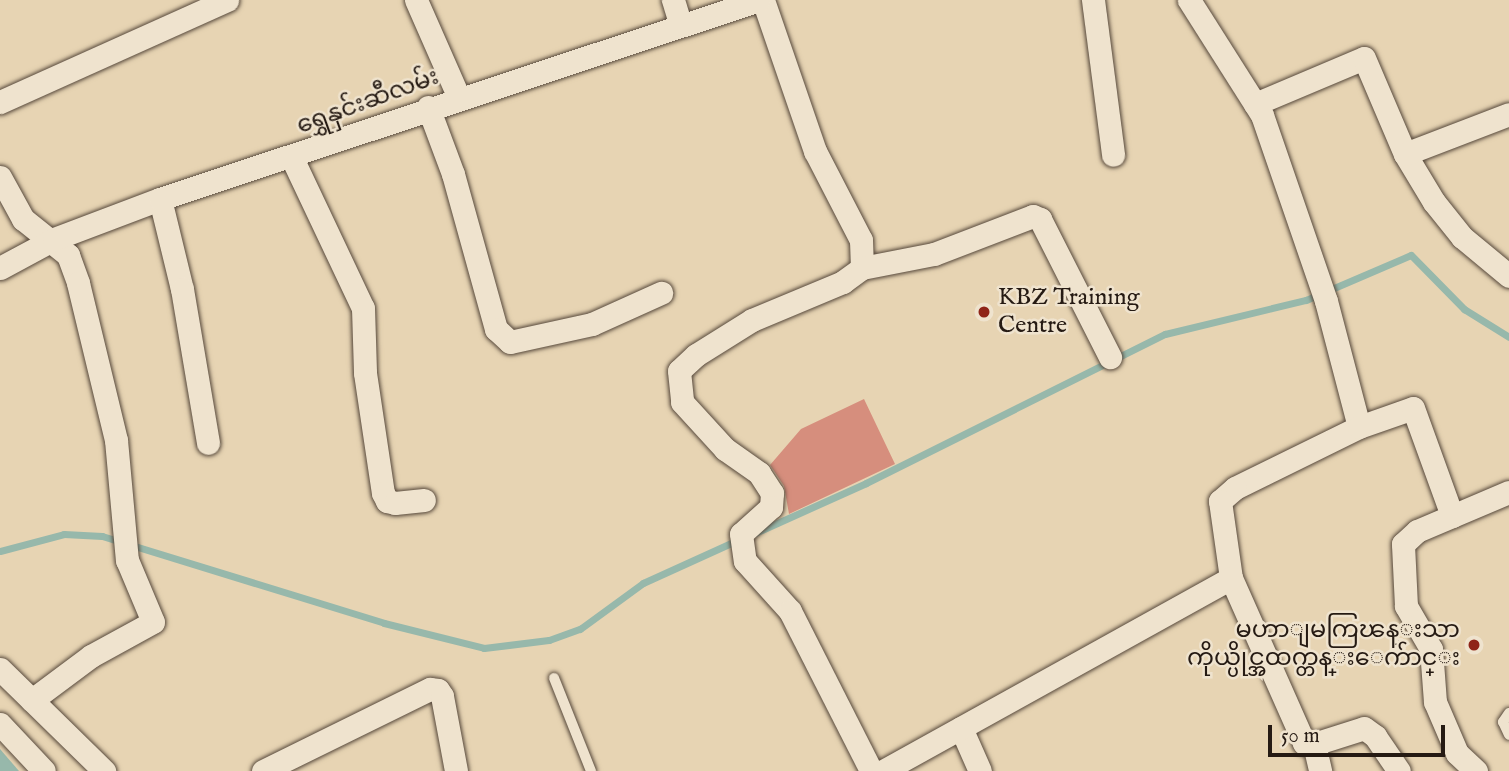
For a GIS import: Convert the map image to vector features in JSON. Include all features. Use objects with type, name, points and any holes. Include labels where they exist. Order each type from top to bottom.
[{"type":"street","points":[[0,102],[227,0]]},
{"type":"street","points":[[416,0],[459,97]]},
{"type":"street","points":[[673,0],[680,23]]},
{"type":"street","points":[[761,0],[815,151],[861,240],[862,268]]},
{"type":"street","name":"ရွှေနှင်းဆီလမ်း","points":[[0,268],[54,239],[160,199],[292,158],[428,107],[680,23],[761,0]]},
{"type":"street","points":[[1093,0],[1113,155]]},
{"type":"street","points":[[1189,0],[1255,104],[1322,290],[1359,427]]},
{"type":"street","points":[[1255,104],[1364,58],[1405,154],[1462,237],[1509,276]]},
{"type":"street","points":[[428,107],[457,186],[496,330],[510,342],[592,324],[661,293]]},
{"type":"street","points":[[1405,154],[1509,114]]},
{"type":"street","points":[[292,158],[363,308],[365,373],[383,493],[387,501],[395,503],[424,500]]},
{"type":"street","points":[[0,177],[23,219],[54,239],[68,255],[90,324],[116,440],[126,516],[127,560],[153,622],[100,650],[32,700]]},
{"type":"street","points":[[160,199],[183,289],[208,443]]},
{"type":"street","points":[[871,771],[790,611],[745,561],[743,541],[771,508],[772,493],[759,473],[725,449],[682,402],[679,371],[696,355],[751,320],[843,282],[862,268],[934,254],[1033,216],[1040,219],[1110,357]]},
{"type":"street","points":[[1399,771],[1375,736],[1364,728],[1314,744],[1304,743],[1231,578],[1220,501],[1236,488],[1359,427],[1413,408],[1452,516]]},
{"type":"street","points":[[1476,771],[1457,753],[1441,723],[1435,702],[1431,649],[1406,606],[1403,544],[1417,531],[1509,492]]},
{"type":"street","points":[[883,771],[1231,578]]},
{"type":"street","points":[[0,669],[104,771]]},
{"type":"street","points":[[263,771],[430,689],[438,690],[442,696],[456,771]]},
{"type":"street","points":[[0,724],[44,771]]},
{"type":"street","points":[[961,728],[980,771]]},
{"type":"street","points":[[1314,744],[1320,771]]},
{"type":"lane","points":[[554,678],[591,771]]},
{"type":"lane","points":[[1509,713],[1503,722],[1509,735]]},
{"type":"shaded area","points":[[0,749],[19,771],[0,771]]},
{"type":"building","points":[[864,399],[895,464],[789,514],[784,486],[770,465],[801,429]]},
{"type":"waterway","points":[[755,533],[866,483],[1165,334],[1306,300],[1411,255],[1464,309],[1509,337]]},
{"type":"waterway","points":[[0,551],[64,534],[102,536],[384,623],[484,648],[549,640],[580,629],[643,583],[738,540]]},
{"type":"place","name":"KBZ Training Centre","points":[[984,312]]},
{"type":"place","name":"မဟာျမကြၽန္းသာ ကိုယ္ပိုင္အထက္တန္းေက်ာင္း","points":[[1474,645]]}]
